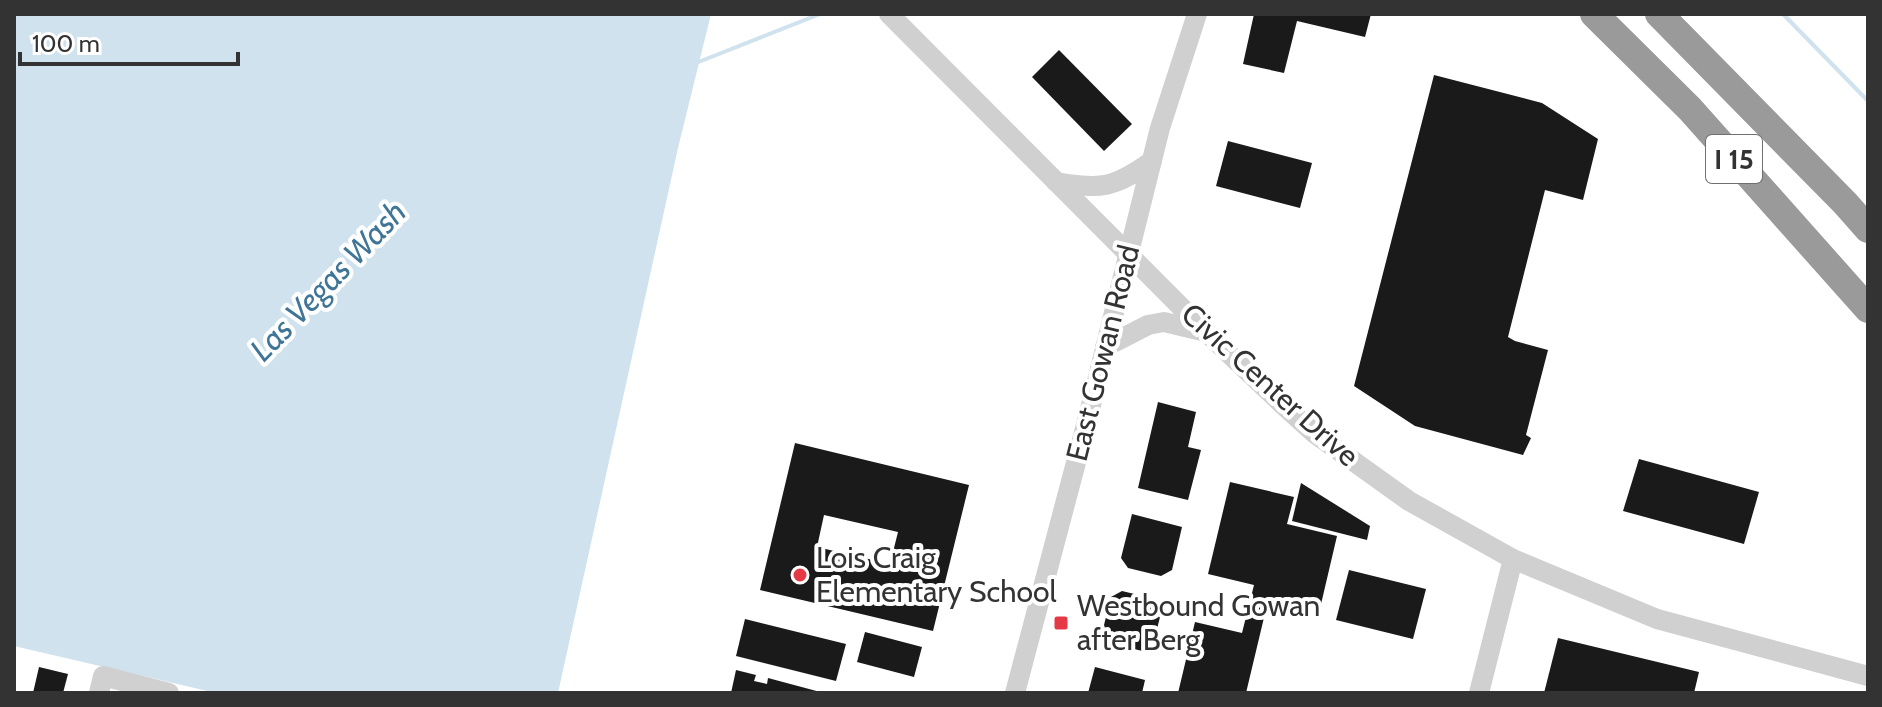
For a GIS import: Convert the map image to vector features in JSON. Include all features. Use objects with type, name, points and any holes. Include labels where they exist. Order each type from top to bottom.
[{"type":"highway","name":"I 15","points":[[1594,14],[1690,109],[1868,309]]},
{"type":"highway","name":"I 15","points":[[1659,14],[1868,229]]},
{"type":"street","name":"East Gowan Road","points":[[1015,693],[1152,161],[1197,14]]},
{"type":"street","name":"Civic Center Drive","points":[[894,19],[1206,332],[1314,433],[1409,501],[1513,559],[1657,619],[1868,676]]},
{"type":"street","points":[[1056,182],[1092,187],[1112,185],[1152,161]]},
{"type":"street","points":[[1105,347],[1156,323],[1181,325],[1206,332]]},
{"type":"street","points":[[1479,693],[1513,559]]},
{"type":"street","points":[[101,684],[169,693]]},
{"type":"water","points":[[14,14],[711,14],[678,148],[558,693],[216,693],[14,646]]},
{"type":"building","points":[[1254,14],[1371,14],[1365,37],[1297,21],[1284,73],[1243,64]]},
{"type":"building","points":[[1059,50],[1132,124],[1104,151],[1032,77]]},
{"type":"building","points":[[1434,75],[1542,103],[1598,139],[1583,200],[1545,190],[1508,337],[1548,350],[1526,435],[1531,438],[1523,455],[1415,426],[1354,386]]},
{"type":"building","points":[[1228,141],[1312,163],[1300,208],[1216,186]]},
{"type":"building","points":[[1158,402],[1196,412],[1188,447],[1201,450],[1188,500],[1138,488]]},
{"type":"building","points":[[795,443],[969,485],[933,631],[760,590]],"holes":[[[824,515],[898,532],[890,564],[817,547]]]},
{"type":"building","points":[[1639,459],[1759,492],[1744,544],[1623,511]]},
{"type":"building","points":[[1230,482],[1294,497],[1287,524],[1337,536],[1318,617],[1267,605],[1246,693],[1178,693],[1195,622],[1242,633],[1254,585],[1208,574]]},
{"type":"building","points":[[1301,483],[1370,526],[1367,540],[1292,521]]},
{"type":"building","points":[[1132,514],[1182,527],[1172,570],[1161,576],[1128,568],[1121,558]]},
{"type":"building","points":[[1349,570],[1426,589],[1413,639],[1336,620]]},
{"type":"building","points":[[1122,591],[1155,599],[1162,609],[1151,653],[1100,641],[1111,597]]},
{"type":"building","points":[[745,619],[846,644],[836,681],[736,656]]},
{"type":"building","points":[[865,632],[922,647],[914,677],[857,662]]},
{"type":"building","points":[[1558,638],[1699,672],[1694,693],[1544,693]]},
{"type":"building","points":[[39,667],[68,674],[63,693],[33,693]]},
{"type":"building","points":[[1095,667],[1145,680],[1142,693],[1088,693]]},
{"type":"building","points":[[736,670],[756,675],[754,681],[767,684],[768,678],[824,693],[731,693]]},
{"type":"waterway","name":"Las Vegas Wash","points":[[696,63],[820,14]]},
{"type":"waterway","points":[[1783,14],[1868,101]]},
{"type":"place","name":"Lois Craig Elementary School","points":[[800,575]]},
{"type":"place","name":"Westbound Gowan after Berg","points":[[1061,623]]}]
